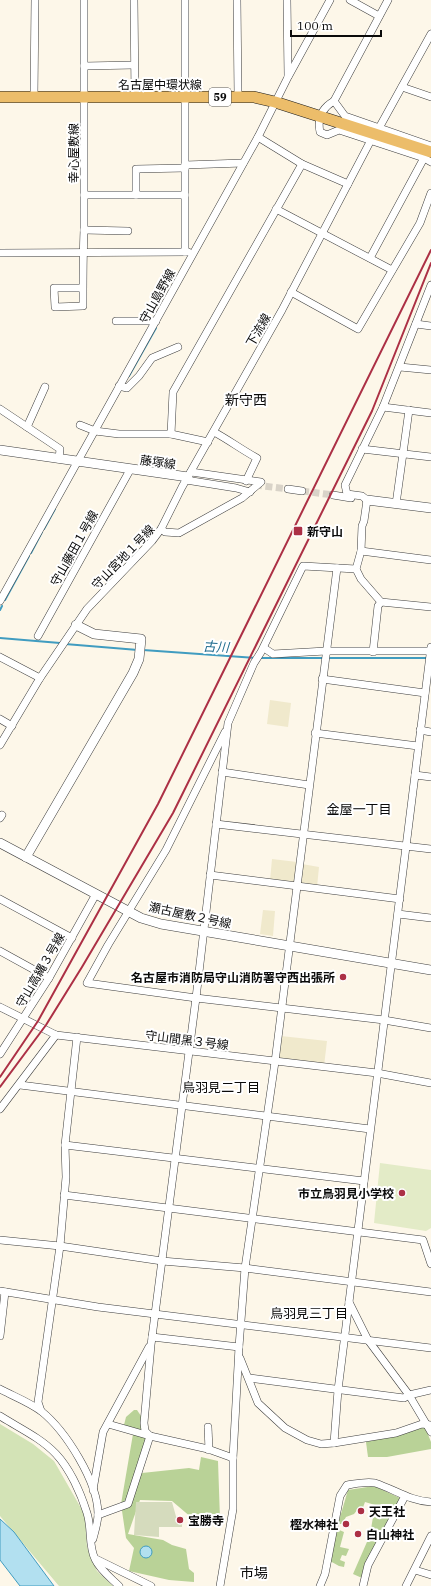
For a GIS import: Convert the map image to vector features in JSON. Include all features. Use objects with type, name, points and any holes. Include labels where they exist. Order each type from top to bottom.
[{"type":"main road","name":"名古屋中環状線","points":[[0,97],[254,97],[320,116],[428,155]]},
{"type":"street","points":[[34,0],[34,97]]},
{"type":"street","name":"幸心屋敷線","points":[[83,288],[54,288],[55,307],[83,306],[84,0]]},
{"type":"street","points":[[134,0],[135,97]]},
{"type":"street","points":[[185,0],[185,252]]},
{"type":"street","points":[[237,0],[238,96]]},
{"type":"street","points":[[288,0],[288,77]]},
{"type":"street","name":"守山島野線","points":[[0,601],[258,137],[288,77],[330,0]]},
{"type":"street","points":[[350,0],[379,16]]},
{"type":"street","points":[[388,0],[334,100],[322,110],[320,116],[320,132],[327,135],[339,130],[428,155]]},
{"type":"street","points":[[380,128],[431,34]]},
{"type":"street","points":[[84,66],[134,65]]},
{"type":"street","points":[[402,87],[431,97]]},
{"type":"street","points":[[334,100],[345,116],[431,146]]},
{"type":"street","points":[[258,137],[302,164],[348,184]]},
{"type":"street","name":"下流線","points":[[161,529],[188,477],[323,233],[371,140]]},
{"type":"street","points":[[428,155],[431,162]]},
{"type":"street","points":[[370,258],[428,155]]},
{"type":"street","points":[[136,195],[136,169],[243,163]]},
{"type":"street","points":[[171,434],[173,392],[302,164]]},
{"type":"street","points":[[291,292],[358,329],[420,223],[431,193]]},
{"type":"street","points":[[84,195],[185,195]]},
{"type":"street","points":[[276,209],[392,270]]},
{"type":"street","points":[[84,230],[128,231]]},
{"type":"street","points":[[0,253],[194,252]]},
{"type":"street","points":[[367,500],[362,496],[346,494],[346,485],[400,367],[431,285]]},
{"type":"street","points":[[116,321],[156,321]]},
{"type":"street","points":[[416,324],[431,326]]},
{"type":"street","points":[[120,386],[127,388],[139,376],[152,358],[178,347]]},
{"type":"street","points":[[400,367],[431,370]]},
{"type":"street","points":[[27,427],[45,387]]},
{"type":"street","points":[[383,407],[431,413]]},
{"type":"street","points":[[0,409],[60,449],[59,459]]},
{"type":"street","points":[[396,504],[409,410]]},
{"type":"street","points":[[80,425],[95,431],[119,434],[171,434],[208,442]]},
{"type":"street","points":[[214,432],[235,444],[237,448],[257,458],[246,480]]},
{"type":"street","points":[[362,449],[431,457]]},
{"type":"street","name":"藤塚線","points":[[0,450],[130,470],[255,485]]},
{"type":"street","name":"守山藤田１号線","points":[[38,636],[130,470]]},
{"type":"street","points":[[188,477],[246,480],[261,482],[250,492],[188,477]]},
{"type":"street","points":[[288,489],[302,491]]},
{"type":"street","name":"守山宮地１号線","points":[[40,678],[87,609],[152,541],[161,529],[165,532],[179,533],[250,492]]},
{"type":"street","points":[[333,496],[431,508]]},
{"type":"street","points":[[367,500],[362,526],[361,551],[356,569],[361,579],[381,602],[431,607]]},
{"type":"street","points":[[361,551],[431,560]]},
{"type":"street","points":[[356,569],[303,566],[254,664],[227,728],[166,850],[87,983],[196,998],[384,1020],[431,1028]]},
{"type":"street","points":[[220,1586],[233,1509],[233,1458],[239,1347],[246,1268],[275,1062],[324,661],[337,568]]},
{"type":"street","points":[[373,652],[377,610],[381,602]]},
{"type":"street","points":[[26,857],[133,673],[139,659],[141,639],[94,634],[76,625]]},
{"type":"street","points":[[262,650],[273,654],[431,650],[338,1390],[334,1443]]},
{"type":"street","points":[[0,657],[40,678],[0,746]]},
{"type":"street","points":[[322,679],[425,693]]},
{"type":"street","points":[[0,719],[12,726]]},
{"type":"street","points":[[150,1436],[145,1431],[144,1423],[151,1345],[196,998],[227,728]]},
{"type":"street","points":[[420,730],[431,732]]},
{"type":"street","points":[[315,734],[418,746]]},
{"type":"street","points":[[222,772],[309,785]]},
{"type":"street","points":[[415,775],[431,777]]},
{"type":"street","points":[[216,824],[431,849]]},
{"type":"street","name":"瀬古屋敷２号線","points":[[0,843],[129,911],[161,924],[431,970]]},
{"type":"street","points":[[210,875],[400,899]]},
{"type":"street","name":"守山高縄３号線","points":[[0,1054],[24,1019],[49,978],[96,894]]},
{"type":"street","points":[[0,899],[72,938]]},
{"type":"street","points":[[398,914],[431,918]]},
{"type":"street","points":[[0,951],[49,978]]},
{"type":"street","name":"守山間黒３号線","points":[[0,1006],[56,1035],[377,1073],[431,1083]]},
{"type":"street","points":[[0,1109],[20,1085],[56,1035]]},
{"type":"street","points":[[41,1411],[38,1402],[60,1246],[66,1177],[65,1145],[77,1038]]},
{"type":"street","points":[[20,1085],[370,1129]]},
{"type":"street","points":[[65,1145],[364,1181]]},
{"type":"street","points":[[64,1195],[423,1240],[431,1264]]},
{"type":"street","points":[[0,1240],[60,1246],[162,1261],[246,1268],[431,1292]]},
{"type":"street","points":[[0,1336],[3,1291],[52,1301],[241,1323],[345,1338],[431,1348]]},
{"type":"street","points":[[349,1302],[368,1340],[429,1424],[431,1432]]},
{"type":"street","points":[[152,1337],[239,1347]]},
{"type":"street","points":[[93,1491],[103,1432],[151,1345]]},
{"type":"street","points":[[239,1357],[249,1378],[258,1403],[285,1428],[307,1440],[321,1444],[334,1443],[396,1433],[429,1424]]},
{"type":"street","points":[[249,1378],[404,1398],[409,1395],[431,1390]]},
{"type":"street","points":[[0,1389],[41,1411],[60,1430],[78,1456],[93,1491],[98,1515],[91,1545]]},
{"type":"street","points":[[0,1416],[39,1440],[56,1454],[66,1467],[88,1514],[91,1545],[94,1558],[101,1568],[119,1586]]},
{"type":"street","points":[[108,1424],[209,1450],[233,1458]]},
{"type":"street","points":[[208,1427],[209,1450]]},
{"type":"street","points":[[98,1515],[128,1504],[150,1436]]},
{"type":"street","points":[[320,1586],[325,1574],[340,1496],[347,1485],[374,1483],[422,1502],[431,1502]]},
{"type":"street","points":[[363,1586],[368,1565],[404,1496]]},
{"type":"street","points":[[406,1586],[431,1536]]},
{"type":"street","points":[[94,1558],[148,1585]]},
{"type":"street","points":[[415,1570],[431,1575]]},
{"type":"shaded area","points":[[270,700],[291,703],[288,727],[267,724]]},
{"type":"shaded area","points":[[272,859],[297,862],[295,884],[270,881]]},
{"type":"shaded area","points":[[302,864],[319,867],[317,887],[300,885]]},
{"type":"shaded area","points":[[263,910],[275,911],[273,936],[260,934]]},
{"type":"shaded area","points":[[281,1036],[327,1041],[324,1066],[278,1058]]},
{"type":"green space","points":[[380,1163],[431,1170],[431,1228],[426,1231],[374,1223]]},
{"type":"green space","points":[[134,1410],[137,1410],[141,1416],[142,1431],[124,1425],[126,1417]]},
{"type":"green space","points":[[0,1424],[33,1444],[54,1461],[85,1515],[87,1547],[97,1571],[113,1586],[59,1586],[0,1516]]},
{"type":"green space","points":[[425,1427],[431,1442],[431,1449],[387,1457],[368,1457],[366,1442]]},
{"type":"green space","points":[[133,1434],[146,1437],[142,1473],[189,1468],[199,1470],[201,1457],[218,1461],[220,1519],[218,1524],[192,1518],[172,1501],[140,1500],[128,1534],[163,1540],[172,1545],[186,1549],[189,1569],[194,1573],[194,1582],[169,1580],[129,1571],[134,1548],[126,1538],[121,1504]]},
{"type":"green space","points":[[374,1486],[400,1498],[366,1564],[362,1578],[353,1574],[370,1535],[375,1505],[365,1502],[362,1510],[358,1509],[354,1514],[346,1517],[342,1524],[338,1524],[348,1490]]},
{"type":"green space","points":[[136,1502],[172,1502],[177,1520],[182,1521],[182,1527],[159,1527],[159,1537],[134,1535]]},
{"type":"green space","points":[[337,1529],[344,1532],[340,1547],[349,1549],[346,1556],[342,1555],[340,1560],[345,1562],[344,1567],[330,1561]]},
{"type":"water","points":[[0,1519],[14,1532],[54,1586],[20,1586],[0,1560]]},
{"type":"water","points":[[146,1546],[150,1548],[152,1552],[150,1556],[146,1558],[142,1556],[140,1552],[142,1548]]},
{"type":"waterway","points":[[129,376],[156,328]]},
{"type":"waterway","points":[[44,529],[55,509]]},
{"type":"waterway","points":[[31,553],[42,532]]},
{"type":"waterway","points":[[5,600],[29,556]]},
{"type":"waterway","points":[[0,610],[2,606]]},
{"type":"waterway","name":"古川","points":[[0,638],[60,643]]},
{"type":"waterway","name":"古川","points":[[65,644],[138,650]]},
{"type":"waterway","name":"古川","points":[[143,650],[256,658]]},
{"type":"waterway","name":"古川","points":[[260,658],[324,658]]},
{"type":"waterway","name":"古川","points":[[328,658],[428,658]]},
{"type":"tunnel","points":[[255,485],[288,489]]},
{"type":"tunnel","points":[[302,491],[333,495]]},
{"type":"railway","points":[[0,1077],[38,1021],[158,804],[431,250]]},
{"type":"railway","points":[[0,1087],[46,1025],[173,813],[372,411],[431,263]]},
{"type":"place","name":"新守山","points":[[298,531]]},
{"type":"place","name":"名古屋市消防局守山消防署守西出張所","points":[[343,977]]},
{"type":"place","name":"市立鳥羽見小学校","points":[[402,1193]]},
{"type":"place","name":"天王社","points":[[361,1511]]},
{"type":"place","name":"宝勝寺","points":[[180,1520]]},
{"type":"place","name":"樫水神社","points":[[346,1524]]},
{"type":"place","name":"白山神社","points":[[358,1534]]},
{"type":"district","name":"新守西","points":[[246,400]]},
{"type":"district","name":"金屋一丁目","points":[[359,809]]},
{"type":"district","name":"鳥羽見二丁目","points":[[221,1087]]},
{"type":"district","name":"鳥羽見三丁目","points":[[309,1313]]},
{"type":"district","name":"市場","points":[[254,1573]]}]
